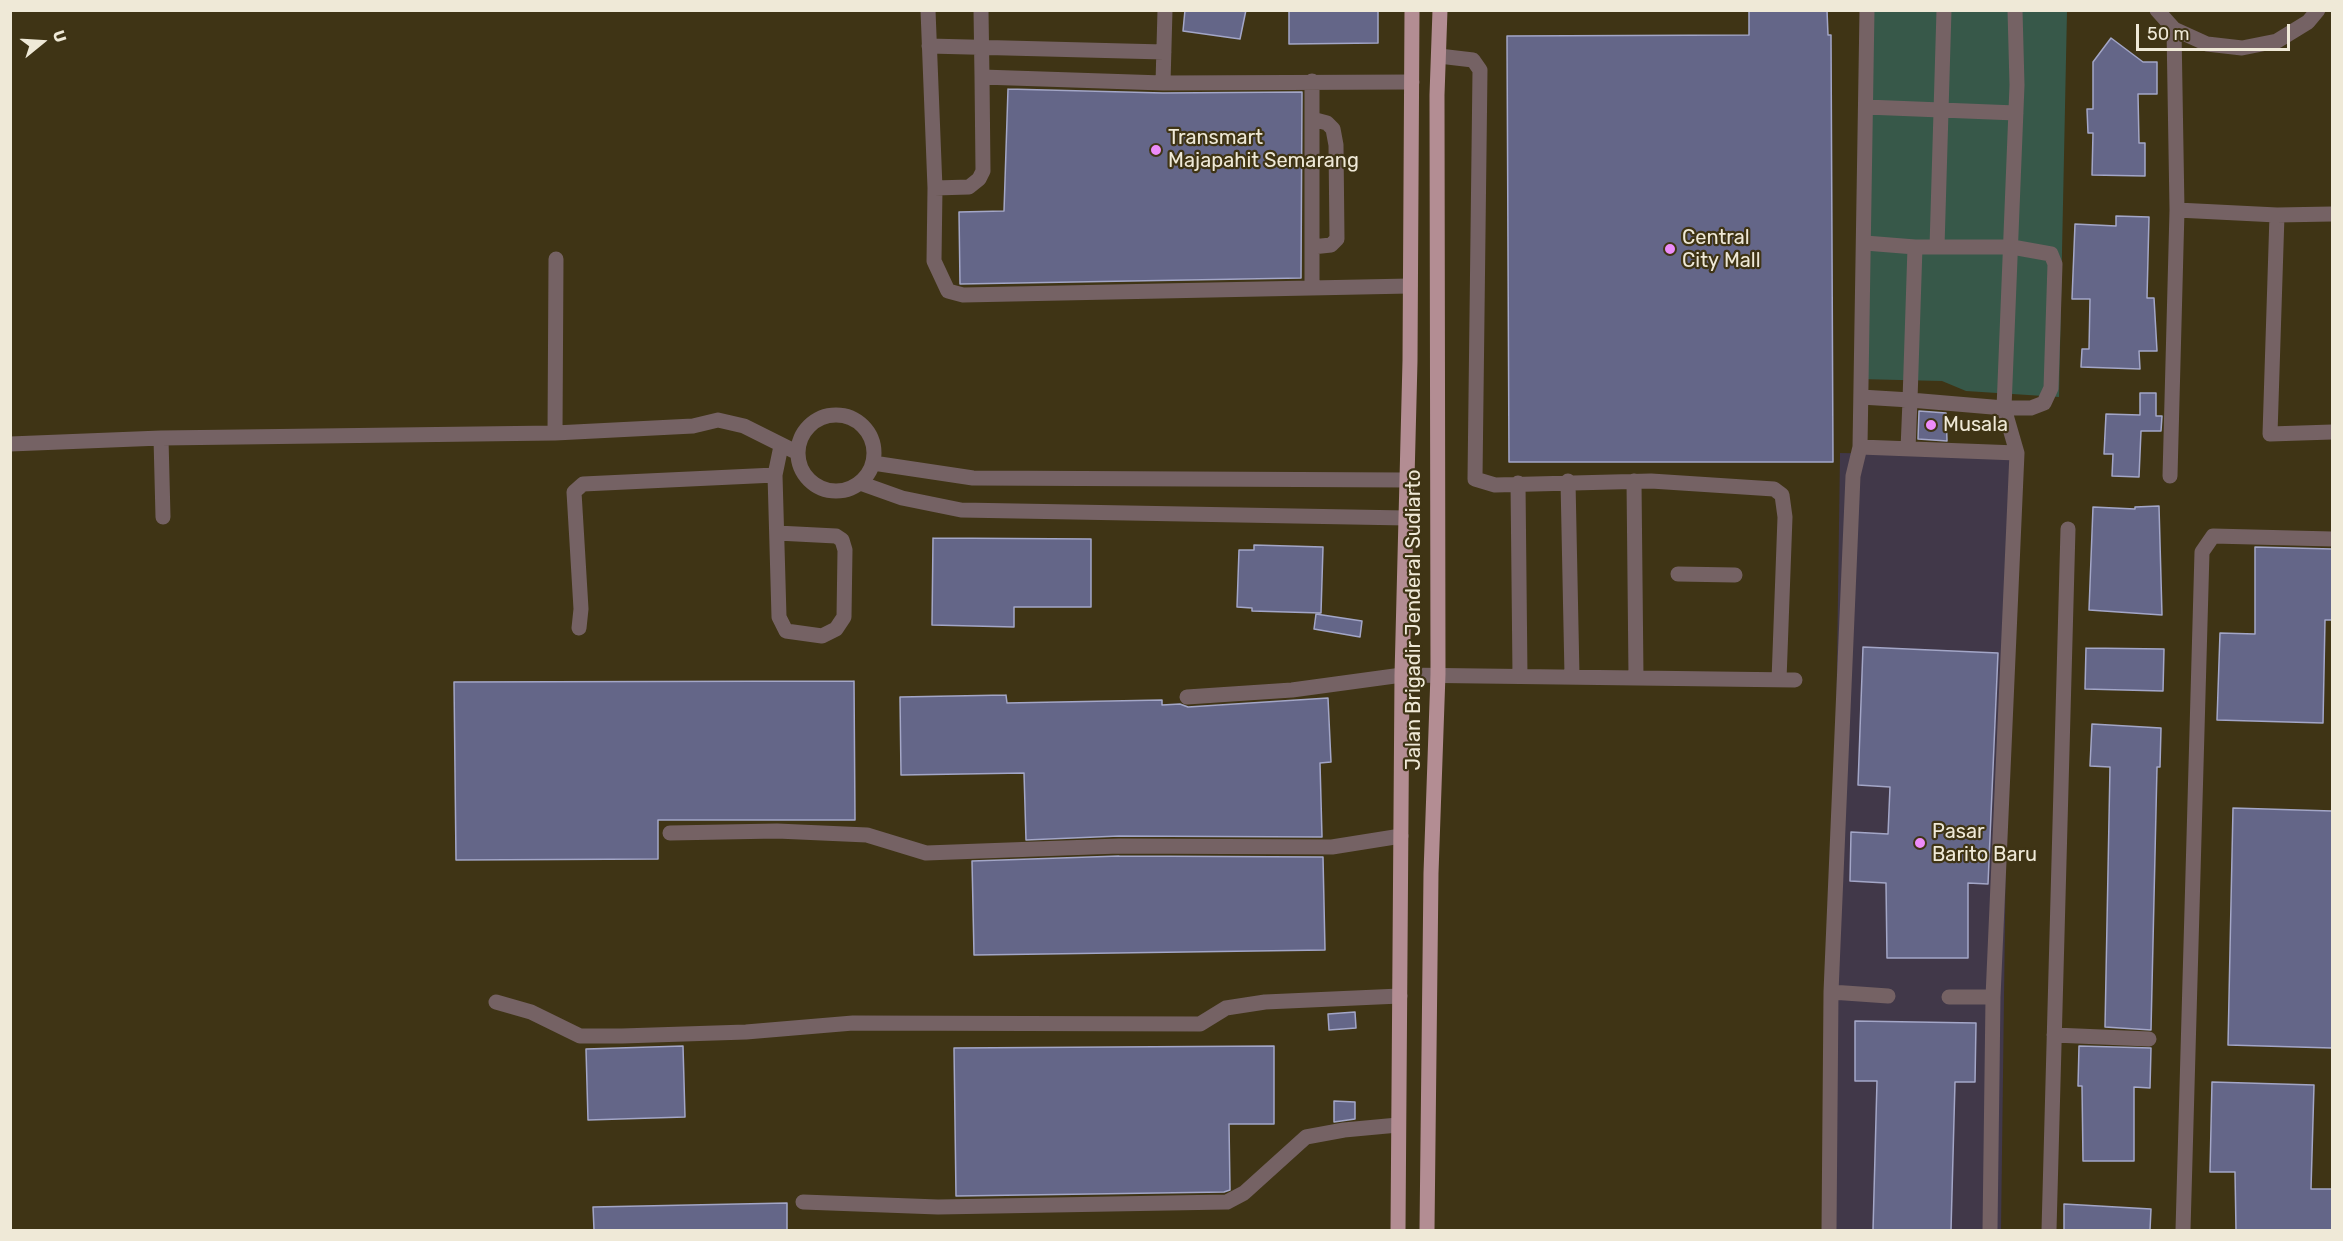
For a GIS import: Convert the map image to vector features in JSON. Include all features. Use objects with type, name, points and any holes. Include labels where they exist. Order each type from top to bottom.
[{"type":"main road","name":"Jalan Brigadir Jenderal Sudiarto","points":[[1398,1230],[1402,675],[1407,518],[1412,10]]},
{"type":"main road","name":"Jalan Brigadir Jenderal Sudiarto","points":[[1427,1230],[1431,873],[1438,674],[1436,342],[1440,10]]},
{"type":"lane","points":[[928,10],[935,189],[934,261],[948,291],[963,295],[1312,286],[1410,286]]},
{"type":"lane","points":[[935,189],[969,187],[979,179],[982,171],[981,10]]},
{"type":"lane","points":[[1163,82],[1165,10]]},
{"type":"lane","points":[[1829,1230],[1831,992],[1853,476],[1860,447],[1867,10]]},
{"type":"lane","points":[[1937,247],[1944,10]]},
{"type":"lane","points":[[1990,1230],[1993,997],[2017,453],[2004,408],[2016,113],[2015,10]]},
{"type":"lane","points":[[2157,10],[2174,29],[2206,44],[2242,48],[2277,41],[2308,22],[2318,10]]},
{"type":"lane","points":[[2170,476],[2177,210],[2174,29]]},
{"type":"lane","points":[[930,46],[1164,52]]},
{"type":"lane","points":[[1438,56],[1473,60],[1480,70],[1475,479],[1495,484],[1634,481],[1774,489],[1782,495],[1785,517],[1779,680]]},
{"type":"lane","points":[[981,77],[1163,82],[1412,82]]},
{"type":"lane","points":[[1312,81],[1312,286]]},
{"type":"lane","points":[[1866,107],[2016,113]]},
{"type":"lane","points":[[1312,119],[1328,123],[1333,129],[1336,145],[1334,244],[1312,246]]},
{"type":"lane","points":[[2177,210],[2332,214]]},
{"type":"lane","points":[[2277,214],[2270,434],[2332,432]]},
{"type":"lane","points":[[1861,397],[2031,408],[2044,403],[2051,388],[2054,258],[2051,254],[2012,247],[1915,247],[1865,243]]},
{"type":"lane","points":[[1908,449],[1915,247]]},
{"type":"lane","points":[[555,433],[556,259]]},
{"type":"lane","points":[[831,415],[846,416],[859,422],[869,434],[874,448],[873,463],[860,483],[841,491],[821,488],[805,475],[798,453],[805,430],[816,420],[831,415]]},
{"type":"lane","points":[[10,444],[161,438],[555,433],[693,426],[718,420],[744,426],[798,453]]},
{"type":"lane","points":[[161,438],[163,517]]},
{"type":"lane","points":[[777,533],[836,536],[842,540],[845,550],[844,617],[836,629],[822,636],[786,631],[779,617],[775,476],[781,446]]},
{"type":"lane","points":[[1860,447],[2017,453]]},
{"type":"lane","points":[[873,463],[973,478],[1407,480]]},
{"type":"lane","points":[[579,628],[581,609],[574,492],[583,484],[775,476]]},
{"type":"lane","points":[[1568,481],[1572,676]]},
{"type":"lane","points":[[1634,481],[1636,677]]},
{"type":"lane","points":[[860,483],[902,498],[961,510],[1407,518]]},
{"type":"lane","points":[[1518,483],[1520,676]]},
{"type":"lane","points":[[2049,1230],[2068,529]]},
{"type":"lane","points":[[2183,1230],[2202,552],[2213,536],[2332,539]]},
{"type":"lane","points":[[1678,574],[1735,575]]},
{"type":"lane","points":[[1187,697],[1292,690],[1402,675],[1795,680]]},
{"type":"lane","points":[[670,833],[777,831],[867,835],[926,853],[1119,846],[1332,847],[1401,836]]},
{"type":"lane","points":[[1831,992],[1888,996]]},
{"type":"lane","points":[[496,1002],[531,1012],[580,1036],[622,1036],[746,1032],[853,1023],[1200,1024],[1226,1008],[1265,1002],[1400,996]]},
{"type":"lane","points":[[1949,997],[1993,997]]},
{"type":"lane","points":[[2055,1035],[2149,1039]]},
{"type":"lane","points":[[803,1202],[938,1207],[1227,1202],[1244,1193],[1306,1137],[1344,1130],[1398,1125]]},
{"type":"shaded area","name":"Pasar Barito Baru","points":[[1840,453],[2011,456],[2001,1230],[1829,1230]]},
{"type":"green space","points":[[1861,11],[2067,11],[2059,397],[1966,391],[1942,381],[1858,379]]},
{"type":"building","points":[[1185,10],[1246,10],[1240,39],[1183,31]]},
{"type":"building","points":[[1289,10],[1378,10],[1378,43],[1289,44]]},
{"type":"building","name":"Central City Mall","points":[[1827,10],[1828,35],[1831,35],[1833,462],[1509,462],[1507,36],[1749,35],[1749,11]]},
{"type":"building","points":[[2111,38],[2143,62],[2157,62],[2157,94],[2138,94],[2139,143],[2145,143],[2145,176],[2092,175],[2093,133],[2088,133],[2087,109],[2093,109],[2093,62]]},
{"type":"building","name":"Transmart Majapahit Semarang","points":[[1008,89],[1163,93],[1302,92],[1301,278],[960,284],[959,212],[1004,211]]},
{"type":"building","points":[[2116,216],[2149,217],[2147,298],[2154,298],[2157,351],[2139,351],[2140,369],[2081,367],[2082,349],[2089,349],[2090,299],[2072,299],[2075,224],[2116,226]]},
{"type":"building","points":[[2140,393],[2156,393],[2156,416],[2162,416],[2161,431],[2141,431],[2139,477],[2112,476],[2113,454],[2104,454],[2106,414],[2140,415]]},
{"type":"building","name":"Musala","points":[[1919,411],[1946,413],[1947,441],[1918,439]]},
{"type":"building","points":[[2159,506],[2162,615],[2089,610],[2093,507],[2135,509],[2135,507]]},
{"type":"building","points":[[933,538],[1091,539],[1091,607],[1014,607],[1014,627],[932,625]]},
{"type":"building","points":[[1254,545],[1323,547],[1321,613],[1252,611],[1252,608],[1237,607],[1239,550],[1254,550]]},
{"type":"building","points":[[2255,547],[2332,549],[2332,620],[2325,620],[2323,723],[2217,720],[2220,633],[2255,634]]},
{"type":"building","points":[[1316,614],[1362,621],[1360,637],[1314,629]]},
{"type":"building","points":[[1863,647],[1998,653],[1988,884],[1968,883],[1968,958],[1887,958],[1886,883],[1850,881],[1851,832],[1888,834],[1890,787],[1858,785]]},
{"type":"building","points":[[2086,648],[2164,649],[2163,691],[2085,689]]},
{"type":"building","points":[[854,681],[855,820],[658,820],[658,859],[456,860],[454,682]]},
{"type":"building","points":[[1006,695],[1007,703],[1162,700],[1162,705],[1180,704],[1188,707],[1328,698],[1331,762],[1320,763],[1322,837],[1119,836],[1026,840],[1024,773],[901,775],[900,697]]},
{"type":"building","points":[[2092,724],[2161,728],[2160,767],[2157,767],[2151,1030],[2105,1027],[2110,767],[2090,766]]},
{"type":"building","points":[[2233,808],[2332,811],[2332,1048],[2228,1045]]},
{"type":"building","points":[[1119,856],[1323,857],[1325,950],[974,955],[972,861]]},
{"type":"building","points":[[1355,1012],[1356,1028],[1329,1030],[1328,1014]]},
{"type":"building","points":[[1855,1021],[1976,1023],[1975,1082],[1955,1082],[1951,1230],[1873,1230],[1877,1081],[1855,1081]]},
{"type":"building","points":[[683,1046],[685,1117],[588,1120],[586,1049]]},
{"type":"building","points":[[1274,1046],[1274,1124],[1229,1124],[1230,1190],[1224,1192],[956,1196],[954,1048]]},
{"type":"building","points":[[2079,1046],[2151,1048],[2150,1088],[2134,1087],[2134,1161],[2083,1161],[2082,1086],[2078,1086]]},
{"type":"building","points":[[2212,1082],[2314,1085],[2311,1189],[2332,1189],[2332,1230],[2236,1230],[2235,1172],[2210,1172]]},
{"type":"building","points":[[1334,1101],[1355,1102],[1355,1119],[1334,1122]]},
{"type":"building","points":[[787,1203],[787,1230],[594,1230],[593,1207]]},
{"type":"building","points":[[2064,1204],[2151,1209],[2150,1230],[2064,1230]]},
{"type":"place","name":"Transmart Majapahit Semarang","points":[[1156,150]]},
{"type":"place","name":"Central City Mall","points":[[1670,249]]},
{"type":"place","name":"Musala","points":[[1931,425]]},
{"type":"place","name":"Pasar Barito Baru","points":[[1920,843]]}]
